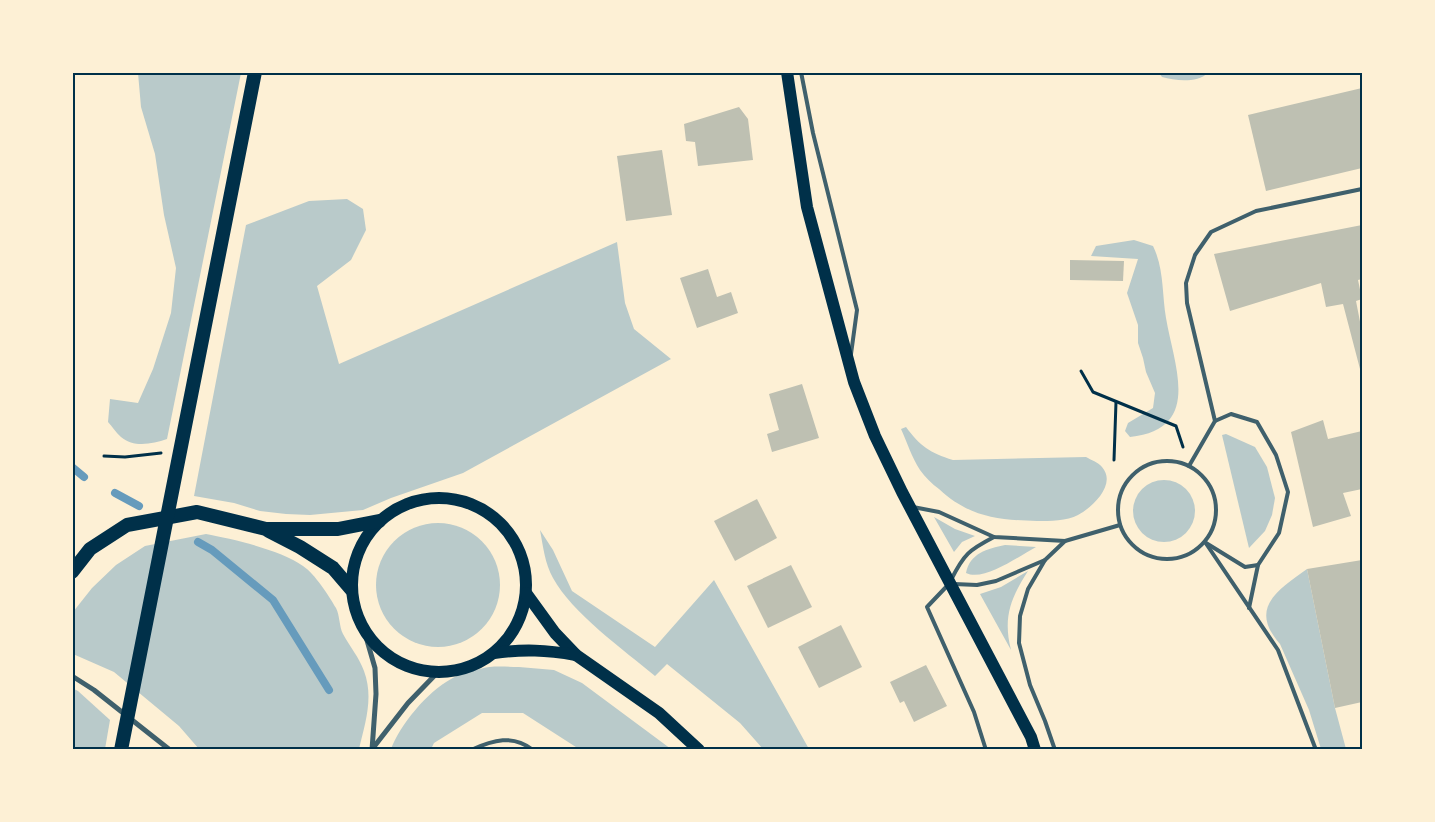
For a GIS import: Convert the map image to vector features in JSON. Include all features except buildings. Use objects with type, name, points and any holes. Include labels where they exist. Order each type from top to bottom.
[{"type":"highway","points":[[121,750],[255,72]]},
{"type":"highway","points":[[72,572],[90,549],[127,525],[198,512],[266,529],[300,547],[333,568],[351,589]]},
{"type":"highway","points":[[266,529],[338,529],[379,521]]},
{"type":"main road","points":[[788,72],[807,207],[850,366],[875,436],[909,506],[1031,737],[1035,750]]},
{"type":"main road","points":[[433,497],[463,501],[490,514],[511,536],[523,563],[526,593],[521,616],[510,636],[494,653],[477,664],[458,670],[438,672],[409,667],[383,652],[364,630],[355,610],[351,589],[354,564],[363,540],[379,521],[404,504],[433,497]]},
{"type":"main road","points":[[526,593],[555,633],[576,655],[658,713],[698,750]]},
{"type":"main road","points":[[494,653],[547,650],[576,655]]},
{"type":"street","points":[[364,630],[375,668],[376,694],[372,749]]},
{"type":"street","points":[[372,749],[408,703],[438,672]]},
{"type":"street","points":[[72,676],[94,690],[170,750]]},
{"type":"lane","points":[[801,72],[813,132],[857,310],[850,366]]},
{"type":"lane","points":[[1215,421],[1187,303],[1186,284],[1195,255],[1212,232],[1256,211],[1362,189]]},
{"type":"lane","points":[[1190,466],[1215,421],[1231,414],[1257,422],[1276,455],[1288,492],[1279,533],[1258,565],[1249,608]]},
{"type":"lane","points":[[1157,461],[1174,461],[1190,466],[1201,474],[1210,486],[1215,500],[1216,515],[1212,530],[1195,551],[1183,556],[1170,559],[1145,554],[1134,547],[1120,525],[1118,508],[1121,492],[1130,477],[1142,467],[1157,461]]},
{"type":"lane","points":[[909,506],[939,512],[994,537],[1064,541],[1120,525]]},
{"type":"lane","points":[[986,750],[974,712],[927,607],[950,584],[961,560],[974,547],[994,537]]},
{"type":"lane","points":[[1055,750],[1030,685],[1019,643],[1020,616],[1028,589],[1045,560],[1064,541]]},
{"type":"lane","points":[[1204,542],[1245,567],[1258,565]]},
{"type":"lane","points":[[1204,542],[1278,650],[1316,750]]},
{"type":"lane","points":[[950,584],[976,585],[996,581],[1045,560]]},
{"type":"lane","points":[[472,750],[501,738],[526,744],[533,750]]},
{"type":"path","points":[[1081,371],[1093,392],[1176,426],[1190,466]]},
{"type":"path","points":[[1114,460],[1116,402]]},
{"type":"path","points":[[104,456],[125,457],[170,452]]},
{"type":"shaded area","points":[[138,73],[241,73],[167,439],[143,444],[132,443],[126,440],[108,422],[110,399],[138,403],[153,369],[171,313],[176,268],[164,215],[155,154],[141,107]]},
{"type":"shaded area","points":[[1159,73],[1208,73],[1192,80],[1186,80],[1162,77]]},
{"type":"shaded area","points":[[347,199],[363,209],[366,230],[351,260],[317,286],[339,364],[617,242],[625,303],[634,329],[671,359],[463,473],[391,498],[363,510],[310,515],[286,514],[260,511],[234,503],[194,496],[246,225],[309,201]]},
{"type":"shaded area","points":[[1134,240],[1153,246],[1157,254],[1166,318],[1177,375],[1178,392],[1176,408],[1168,422],[1153,432],[1130,437],[1125,431],[1128,423],[1153,408],[1155,393],[1146,372],[1138,343],[1138,325],[1127,293],[1138,259],[1091,256],[1096,246]]},
{"type":"shaded area","points":[[906,427],[926,448],[938,455],[953,460],[1086,457],[1102,467],[1107,481],[1105,488],[1090,507],[1078,515],[1069,518],[1053,521],[1009,520],[985,515],[961,506],[926,478],[914,460],[901,429]]},
{"type":"shaded area","points":[[1226,434],[1255,447],[1267,467],[1275,498],[1272,515],[1265,531],[1249,548],[1222,435]]},
{"type":"shaded area","points":[[1158,480],[1170,480],[1186,489],[1193,499],[1195,511],[1193,523],[1186,533],[1170,542],[1158,542],[1147,537],[1138,528],[1133,517],[1133,505],[1138,494],[1147,485]]},
{"type":"shaded area","points":[[934,517],[955,529],[975,536],[962,542],[954,552]]},
{"type":"shaded area","points":[[438,523],[462,528],[482,541],[495,561],[500,585],[495,609],[482,629],[462,642],[438,647],[414,642],[394,629],[381,609],[376,585],[381,561],[394,541],[414,528]]},
{"type":"shaded area","points":[[540,530],[553,550],[572,591],[655,647],[714,580],[809,749],[763,749],[740,723],[667,664],[655,676],[629,655],[585,618],[562,591],[548,567]]},
{"type":"shaded area","points":[[206,534],[243,542],[294,560],[312,574],[321,586],[336,608],[343,634],[360,661],[367,681],[368,710],[359,749],[199,749],[179,726],[114,672],[73,654],[73,612],[92,588],[116,565],[145,546]]},
{"type":"shaded area","points":[[1005,545],[1036,547],[992,571],[973,575],[966,573],[968,566],[975,556],[986,550]]},
{"type":"shaded area","points":[[1307,569],[1335,708],[1346,749],[1321,749],[1309,710],[1280,644],[1271,631],[1267,620],[1267,610],[1277,592]]},
{"type":"shaded area","points":[[1028,571],[1013,600],[1008,618],[1011,650],[980,594],[1001,587]]},
{"type":"shaded area","points":[[519,667],[554,670],[582,683],[671,749],[579,749],[523,713],[482,713],[434,743],[431,749],[391,749],[415,710],[433,692],[451,679],[485,668]]},
{"type":"shaded area","points":[[72,688],[78,691],[110,720],[105,749],[73,749]]},
{"type":"waterway","points":[[72,467],[84,477]]},
{"type":"waterway","points":[[115,493],[139,506]]},
{"type":"waterway","points":[[198,542],[212,550],[273,600],[329,690]]}]
